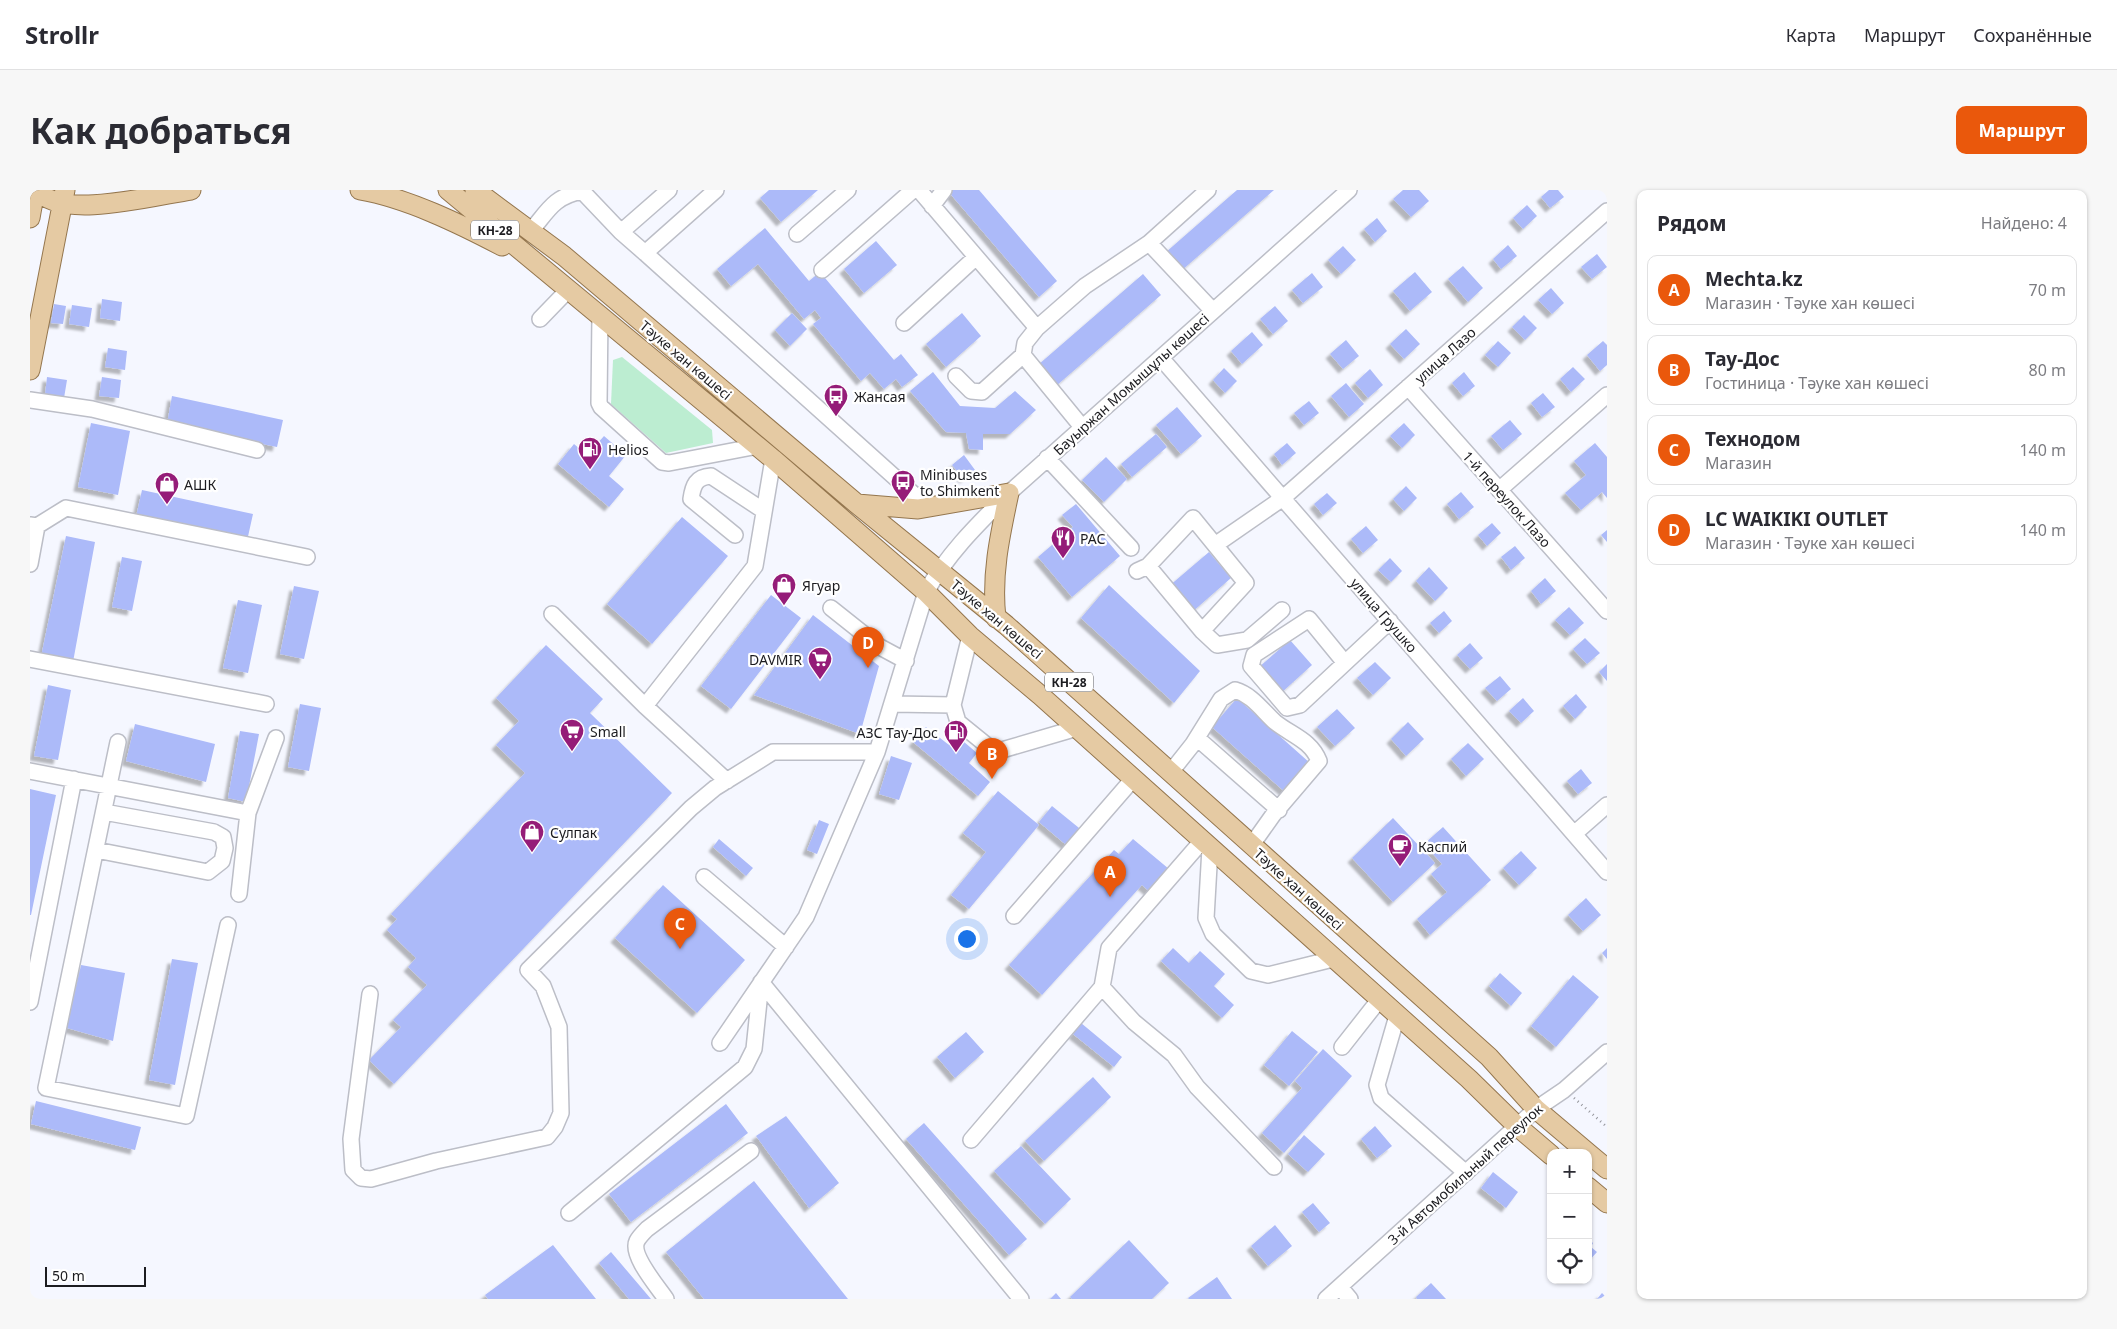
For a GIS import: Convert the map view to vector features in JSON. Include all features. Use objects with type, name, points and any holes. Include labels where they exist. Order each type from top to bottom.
[{"type":"main road","points":[[30,218],[37,190],[49,201],[64,197],[90,206],[191,190]]},
{"type":"main road","points":[[360,190],[420,208],[460,225],[544,269]]},
{"type":"main road","name":"Тәуке хан көшесі","points":[[448,190],[758,446],[926,592],[970,636],[1077,728],[1469,1079],[1517,1126],[1547,1152]]},
{"type":"main road","name":"Тәуке хан көшесі","points":[[475,190],[564,256],[857,504],[996,618],[1489,1057],[1536,1109],[1583,1149]]},
{"type":"main road","points":[[30,370],[64,197]]},
{"type":"main road","points":[[857,504],[918,509],[1009,492],[997,552],[994,594],[996,618]]},
{"type":"main road","name":"Тәуке хан көшесі","points":[[1592,1156],[1607,1169]]},
{"type":"main road","points":[[1592,1190],[1607,1203]]},
{"type":"street","points":[[530,232],[557,200],[566,194],[582,190],[620,232],[929,508]]},
{"type":"street","points":[[620,232],[669,190]]},
{"type":"street","points":[[645,253],[716,190]]},
{"type":"street","points":[[797,234],[848,190]]},
{"type":"street","points":[[822,270],[913,190]]},
{"type":"street","points":[[920,190],[975,258],[1037,328]]},
{"type":"street","points":[[932,206],[944,190]]},
{"type":"street","points":[[956,376],[971,391],[982,392],[1023,355],[1025,342],[1037,328],[1085,286],[1149,243],[1208,190]]},
{"type":"street","name":"Бауыржан Момышұлы көшесі","points":[[720,1043],[806,916],[877,752],[926,592],[939,570],[959,543],[1009,492],[1350,190]]},
{"type":"street","name":"улица Лазо","points":[[1215,545],[1283,498],[1607,211]]},
{"type":"street","points":[[1149,243],[1214,311]]},
{"type":"street","points":[[904,323],[975,258]]},
{"type":"street","points":[[540,319],[569,289]]},
{"type":"street","points":[[600,314],[599,403],[601,407],[662,462],[669,463],[758,446]]},
{"type":"street","points":[[1023,355],[1082,427]]},
{"type":"street","name":"улица Грушко","points":[[1161,358],[1607,872]]},
{"type":"street","name":"1-й переулок Лазо","points":[[1408,387],[1607,611]]},
{"type":"street","points":[[1500,490],[1607,395]]},
{"type":"street","points":[[30,400],[92,409],[257,450]]},
{"type":"street","points":[[1047,458],[1131,548]]},
{"type":"street","points":[[645,706],[755,566],[773,459]]},
{"type":"street","points":[[735,535],[691,499],[696,482],[702,476],[711,476],[764,511]]},
{"type":"street","points":[[30,564],[33,525],[66,508],[307,558]]},
{"type":"street","points":[[1202,631],[1246,583],[1193,518],[1143,568],[1202,631],[1217,645],[1247,640],[1282,610]]},
{"type":"street","points":[[831,608],[880,647],[906,661]]},
{"type":"street","points":[[552,614],[645,706],[727,781]]},
{"type":"street","points":[[1345,663],[1309,620],[1254,655],[1251,666],[1287,708],[1300,705],[1345,663],[1390,621]]},
{"type":"street","points":[[970,636],[953,705],[958,722],[995,752],[1077,728]]},
{"type":"street","points":[[30,659],[266,704]]},
{"type":"street","points":[[1170,773],[1197,738],[1221,699],[1235,690],[1246,693],[1277,723],[1302,738],[1316,753],[1319,761],[1252,846]]},
{"type":"street","points":[[893,704],[953,705]]},
{"type":"street","points":[[239,894],[248,813],[276,738]]},
{"type":"street","points":[[1197,738],[1279,810]]},
{"type":"street","points":[[118,742],[46,1088],[186,1116],[228,925]]},
{"type":"street","points":[[370,994],[351,1140],[353,1170],[361,1178],[371,1179],[436,1160],[547,1137],[555,1127],[561,1113],[559,1027],[543,986],[528,970],[691,808],[715,788],[773,752],[877,752]]},
{"type":"street","points":[[30,771],[248,813]]},
{"type":"street","points":[[30,1002],[74,779]]},
{"type":"street","points":[[1014,916],[1133,779]]},
{"type":"street","points":[[1574,834],[1607,805]]},
{"type":"street","points":[[96,850],[208,872],[222,861],[225,848],[222,837],[214,832],[104,812]]},
{"type":"street","points":[[1206,844],[1206,918],[1212,934],[1251,971],[1268,975],[1333,959]]},
{"type":"street","points":[[971,1140],[1102,987],[1110,948],[1206,844]]},
{"type":"street","points":[[704,877],[786,947]]},
{"type":"street","points":[[569,1213],[745,1066],[754,1049],[761,982]]},
{"type":"street","points":[[761,982],[1020,1299]]},
{"type":"street","points":[[1102,987],[1134,1022],[1174,1055],[1197,1087],[1274,1167]]},
{"type":"street","points":[[1342,1047],[1379,1000]]},
{"type":"street","points":[[1397,1016],[1377,1085],[1381,1098],[1466,1172]]},
{"type":"street","name":"3-й Автомобильный переулок","points":[[1326,1299],[1536,1109],[1564,1090],[1607,1052]]},
{"type":"street","points":[[666,1299],[640,1260],[636,1251],[636,1242],[647,1229],[751,1151]]},
{"type":"street","points":[[1340,1287],[1350,1299]]},
{"type":"path","points":[[1564,1090],[1607,1127]]},
{"type":"green space","points":[[622,357],[712,430],[713,443],[666,453],[611,404],[613,360]]},
{"type":"building","points":[[769,190],[818,190],[781,222],[760,198]]},
{"type":"building","points":[[947,190],[979,190],[1057,281],[1039,297]]},
{"type":"building","points":[[1237,190],[1274,190],[1181,271],[1165,253]]},
{"type":"building","points":[[1403,190],[1419,190],[1429,201],[1411,217],[1393,199]]},
{"type":"building","points":[[1549,190],[1558,190],[1564,197],[1550,208],[1541,197]]},
{"type":"building","points":[[1527,205],[1537,216],[1523,229],[1513,218]]},
{"type":"building","points":[[1377,218],[1387,231],[1375,242],[1364,229]]},
{"type":"building","points":[[765,228],[809,281],[820,272],[894,360],[901,354],[918,375],[902,387],[896,379],[884,389],[870,373],[861,381],[813,324],[821,318],[815,310],[804,319],[758,264],[731,286],[717,269]]},
{"type":"building","points":[[876,241],[897,265],[864,293],[844,269]]},
{"type":"building","points":[[1508,245],[1517,256],[1501,269],[1493,259]]},
{"type":"building","points":[[1343,246],[1356,260],[1341,274],[1328,260]]},
{"type":"building","points":[[1597,254],[1607,267],[1592,279],[1581,267]]},
{"type":"building","points":[[1463,266],[1483,288],[1468,302],[1448,279]]},
{"type":"building","points":[[1415,272],[1432,292],[1410,311],[1393,291]]},
{"type":"building","points":[[1312,273],[1323,287],[1303,303],[1292,290]]},
{"type":"building","points":[[1143,274],[1161,295],[1056,386],[1038,365]]},
{"type":"building","points":[[1551,288],[1564,303],[1552,314],[1538,300]]},
{"type":"building","points":[[102,299],[122,302],[120,321],[100,318]]},
{"type":"building","points":[[54,304],[66,306],[63,324],[51,323]]},
{"type":"building","points":[[72,305],[92,308],[89,327],[69,324]]},
{"type":"building","points":[[1275,306],[1288,321],[1273,334],[1260,319]]},
{"type":"building","points":[[792,313],[807,329],[790,346],[775,330]]},
{"type":"building","points":[[962,313],[981,336],[946,367],[926,344]]},
{"type":"building","points":[[1524,315],[1537,328],[1525,340],[1512,327]]},
{"type":"building","points":[[1406,329],[1420,344],[1404,359],[1390,344]]},
{"type":"building","points":[[1252,332],[1263,345],[1242,364],[1231,351]]},
{"type":"building","points":[[1346,340],[1359,356],[1343,369],[1330,354]]},
{"type":"building","points":[[1498,341],[1511,353],[1498,367],[1485,355]]},
{"type":"building","points":[[1603,341],[1607,345],[1607,365],[1600,371],[1587,355]]},
{"type":"building","points":[[108,348],[127,351],[125,370],[105,367]]},
{"type":"building","points":[[1573,367],[1585,379],[1571,392],[1560,379]]},
{"type":"building","points":[[1224,368],[1237,381],[1225,393],[1213,380]]},
{"type":"building","points":[[1370,369],[1383,385],[1368,398],[1355,383]]},
{"type":"building","points":[[933,372],[960,406],[995,408],[1015,391],[1036,410],[1010,434],[983,434],[983,450],[969,449],[966,433],[946,432],[910,391]]},
{"type":"building","points":[[1464,372],[1475,386],[1463,396],[1452,383]]},
{"type":"building","points":[[47,377],[67,380],[64,398],[45,395]]},
{"type":"building","points":[[102,377],[121,380],[119,398],[99,396]]},
{"type":"building","points":[[1346,383],[1364,404],[1349,417],[1331,396]]},
{"type":"building","points":[[1543,393],[1555,407],[1542,417],[1531,403]]},
{"type":"building","points":[[172,396],[283,420],[277,447],[167,424]]},
{"type":"building","points":[[1309,401],[1319,413],[1304,425],[1294,413]]},
{"type":"building","points":[[1177,407],[1202,436],[1181,454],[1156,425]]},
{"type":"building","points":[[1510,420],[1522,434],[1503,450],[1491,436]]},
{"type":"building","points":[[91,423],[130,431],[118,495],[78,487]]},
{"type":"building","points":[[1404,423],[1415,435],[1402,448],[1390,436]]},
{"type":"building","points":[[1156,434],[1167,447],[1132,477],[1121,464]]},
{"type":"building","name":"Helios","points":[[604,436],[626,455],[609,476],[624,489],[609,507],[558,464],[574,444],[587,455]]},
{"type":"building","points":[[1287,443],[1296,453],[1282,465],[1274,454]]},
{"type":"building","points":[[1595,443],[1607,457],[1607,498],[1602,492],[1581,510],[1565,493],[1586,475],[1574,461]]},
{"type":"building","points":[[964,455],[975,470],[964,479],[952,465]]},
{"type":"building","points":[[1106,457],[1127,479],[1104,502],[1082,480]]},
{"type":"building","points":[[1406,486],[1417,498],[1404,511],[1393,499]]},
{"type":"building","points":[[142,490],[253,514],[247,541],[136,517]]},
{"type":"building","points":[[1461,492],[1474,507],[1459,519],[1447,504]]},
{"type":"building","points":[[1327,493],[1337,503],[1323,515],[1314,504]]},
{"type":"building","points":[[1076,504],[1120,556],[1072,597],[1038,557],[1073,527],[1062,515]]},
{"type":"building","points":[[682,517],[728,556],[652,644],[607,604]]},
{"type":"building","points":[[1492,523],[1501,533],[1487,546],[1478,535]]},
{"type":"building","points":[[1366,526],[1378,540],[1363,553],[1351,539]]},
{"type":"building","points":[[1607,530],[1607,542],[1601,535]]},
{"type":"building","points":[[66,536],[95,542],[73,662],[41,657]]},
{"type":"building","points":[[1515,546],[1525,558],[1511,570],[1501,557]]},
{"type":"building","points":[[1209,552],[1231,578],[1191,613],[1168,587]]},
{"type":"building","points":[[122,557],[142,561],[132,611],[112,607]]},
{"type":"building","points":[[1390,558],[1402,571],[1391,582],[1378,570]]},
{"type":"building","points":[[1429,567],[1448,588],[1435,601],[1416,581]]},
{"type":"building","points":[[1545,578],[1556,591],[1541,604],[1531,591]]},
{"type":"building","points":[[1109,585],[1200,671],[1174,703],[1081,618]]},
{"type":"building","points":[[294,586],[319,591],[304,659],[280,654]]},
{"type":"building","points":[[771,595],[801,618],[731,709],[701,686]]},
{"type":"building","points":[[238,600],[262,605],[248,673],[223,668]]},
{"type":"building","points":[[1569,607],[1584,623],[1570,635],[1555,620]]},
{"type":"building","points":[[1444,611],[1452,621],[1439,633],[1430,623]]},
{"type":"building","name":"DAVMIR","points":[[813,615],[879,666],[860,734],[754,695]]},
{"type":"building","points":[[1585,638],[1600,653],[1587,664],[1573,649]]},
{"type":"building","points":[[1290,640],[1312,665],[1280,694],[1258,668]]},
{"type":"building","points":[[1470,643],[1483,658],[1470,669],[1457,655]]},
{"type":"building","name":"Сулпак","points":[[546,645],[603,699],[590,713],[672,793],[394,1084],[369,1060],[401,1027],[393,1020],[427,985],[408,967],[416,958],[387,930],[397,919],[391,914],[525,773],[496,745],[519,721],[496,698]]},
{"type":"building","points":[[1375,662],[1391,678],[1373,695],[1357,678]]},
{"type":"building","points":[[1607,664],[1607,681],[1599,672]]},
{"type":"building","points":[[1500,676],[1511,689],[1497,701],[1485,688]]},
{"type":"building","points":[[48,685],[71,690],[58,760],[34,756]]},
{"type":"building","points":[[1576,694],[1587,707],[1575,719],[1563,706]]},
{"type":"building","points":[[1237,698],[1310,763],[1285,792],[1212,727]]},
{"type":"building","points":[[1523,698],[1534,711],[1521,723],[1509,711]]},
{"type":"building","points":[[300,704],[321,708],[309,771],[288,767]]},
{"type":"building","points":[[1337,709],[1355,728],[1335,746],[1317,727]]},
{"type":"building","points":[[1408,722],[1424,739],[1406,756],[1391,739]]},
{"type":"building","points":[[135,724],[215,744],[206,782],[126,761]]},
{"type":"building","points":[[926,727],[949,745],[957,736],[977,753],[969,763],[990,782],[978,796],[913,742]]},
{"type":"building","points":[[240,731],[259,734],[246,802],[228,798]]},
{"type":"building","points":[[1468,743],[1484,759],[1466,776],[1451,759]]},
{"type":"building","points":[[891,756],[912,763],[899,800],[879,794]]},
{"type":"building","points":[[1581,769],[1592,783],[1578,794],[1567,781]]},
{"type":"building","points":[[30,789],[56,795],[31,915],[30,915]]},
{"type":"building","points":[[998,791],[1039,825],[969,909],[951,895],[986,852],[963,833]]},
{"type":"building","points":[[1052,806],[1084,832],[1071,849],[1039,822]]},
{"type":"building","points":[[1393,818],[1435,863],[1393,902],[1352,858]]},
{"type":"building","points":[[819,820],[829,824],[817,854],[807,850]]},
{"type":"building","points":[[1443,827],[1491,880],[1430,935],[1417,919],[1447,892],[1431,874],[1442,864],[1424,844]]},
{"type":"building","points":[[719,839],[753,868],[746,876],[713,847]]},
{"type":"building","points":[[1133,839],[1169,869],[1150,892],[1142,885],[1042,995],[1009,965],[1114,850],[1119,854]]},
{"type":"building","points":[[1521,851],[1537,868],[1519,885],[1503,868]]},
{"type":"building","points":[[663,885],[745,960],[697,1013],[615,938]]},
{"type":"building","points":[[1586,898],[1601,915],[1583,931],[1568,915]]},
{"type":"building","points":[[1173,948],[1189,963],[1200,951],[1225,974],[1214,986],[1234,1005],[1222,1018],[1161,961]]},
{"type":"building","points":[[1607,948],[1607,959],[1602,953]]},
{"type":"building","points":[[172,959],[198,963],[175,1085],[149,1080]]},
{"type":"building","points":[[81,965],[125,973],[113,1041],[67,1028]]},
{"type":"building","points":[[1500,973],[1522,993],[1511,1006],[1489,986]]},
{"type":"building","points":[[1573,975],[1599,997],[1556,1047],[1531,1026]]},
{"type":"building","points":[[1081,1023],[1122,1057],[1114,1067],[1073,1034]]},
{"type":"building","points":[[1292,1031],[1318,1052],[1289,1086],[1264,1065]]},
{"type":"building","points":[[966,1032],[984,1052],[955,1078],[937,1057]]},
{"type":"building","points":[[1323,1049],[1352,1076],[1284,1153],[1262,1133],[1302,1088],[1295,1081]]},
{"type":"building","points":[[1093,1077],[1111,1097],[1044,1161],[1025,1141]]},
{"type":"building","points":[[36,1101],[141,1127],[135,1150],[31,1124]]},
{"type":"building","points":[[726,1104],[748,1133],[631,1222],[609,1194]]},
{"type":"building","points":[[786,1116],[839,1183],[809,1208],[756,1136]]},
{"type":"building","points":[[924,1123],[1027,1239],[1009,1255],[906,1139]]},
{"type":"building","points":[[1375,1126],[1392,1146],[1377,1158],[1361,1139]]},
{"type":"building","points":[[1304,1135],[1325,1154],[1308,1172],[1288,1154]]},
{"type":"building","points":[[1021,1146],[1071,1199],[1045,1224],[994,1171]]},
{"type":"building","points":[[1493,1172],[1518,1192],[1506,1208],[1481,1188]]},
{"type":"building","points":[[754,1181],[848,1299],[704,1299],[666,1252]]},
{"type":"building","points":[[1313,1203],[1330,1223],[1319,1232],[1302,1212]]},
{"type":"building","points":[[1275,1225],[1292,1246],[1268,1266],[1251,1246]]},
{"type":"building","points":[[1129,1240],[1169,1283],[1152,1299],[1072,1299],[1070,1297]]},
{"type":"building","points":[[553,1245],[596,1299],[488,1299],[485,1295]]},
{"type":"building","points":[[1592,1248],[1597,1252],[1592,1258]]},
{"type":"building","points":[[611,1252],[651,1299],[629,1299],[599,1263]]},
{"type":"building","points":[[1217,1277],[1232,1299],[1188,1298]]},
{"type":"building","points":[[1431,1283],[1446,1299],[1417,1299],[1416,1297]]},
{"type":"building","points":[[1056,1293],[1061,1299],[1050,1299]]},
{"type":"building","points":[[1602,1293],[1607,1299],[1597,1299]]},
{"type":"place","name":"Жансая","points":[[836,417]]},
{"type":"place","name":"Helios","points":[[590,470]]},
{"type":"place","name":"Minibuses to Shimkent","points":[[903,503]]},
{"type":"place","name":"АШК","points":[[167,505]]},
{"type":"place","name":"РАС","points":[[1063,559]]},
{"type":"place","name":"Ягуар","points":[[784,606]]},
{"type":"place","name":"LC WAIKIKI OUTLET","points":[[868,668]]},
{"type":"place","name":"DAVMIR","points":[[820,680]]},
{"type":"place","name":"Small","points":[[572,752]]},
{"type":"place","name":"АЗС Тау-Дос","points":[[956,753]]},
{"type":"place","name":"Тау-Дос","points":[[992,779]]},
{"type":"place","name":"Сулпак","points":[[532,853]]},
{"type":"place","name":"Каспий","points":[[1400,867]]},
{"type":"place","name":"Mechta.kz","points":[[1110,897]]},
{"type":"place","name":"Технодом","points":[[680,949]]}]
